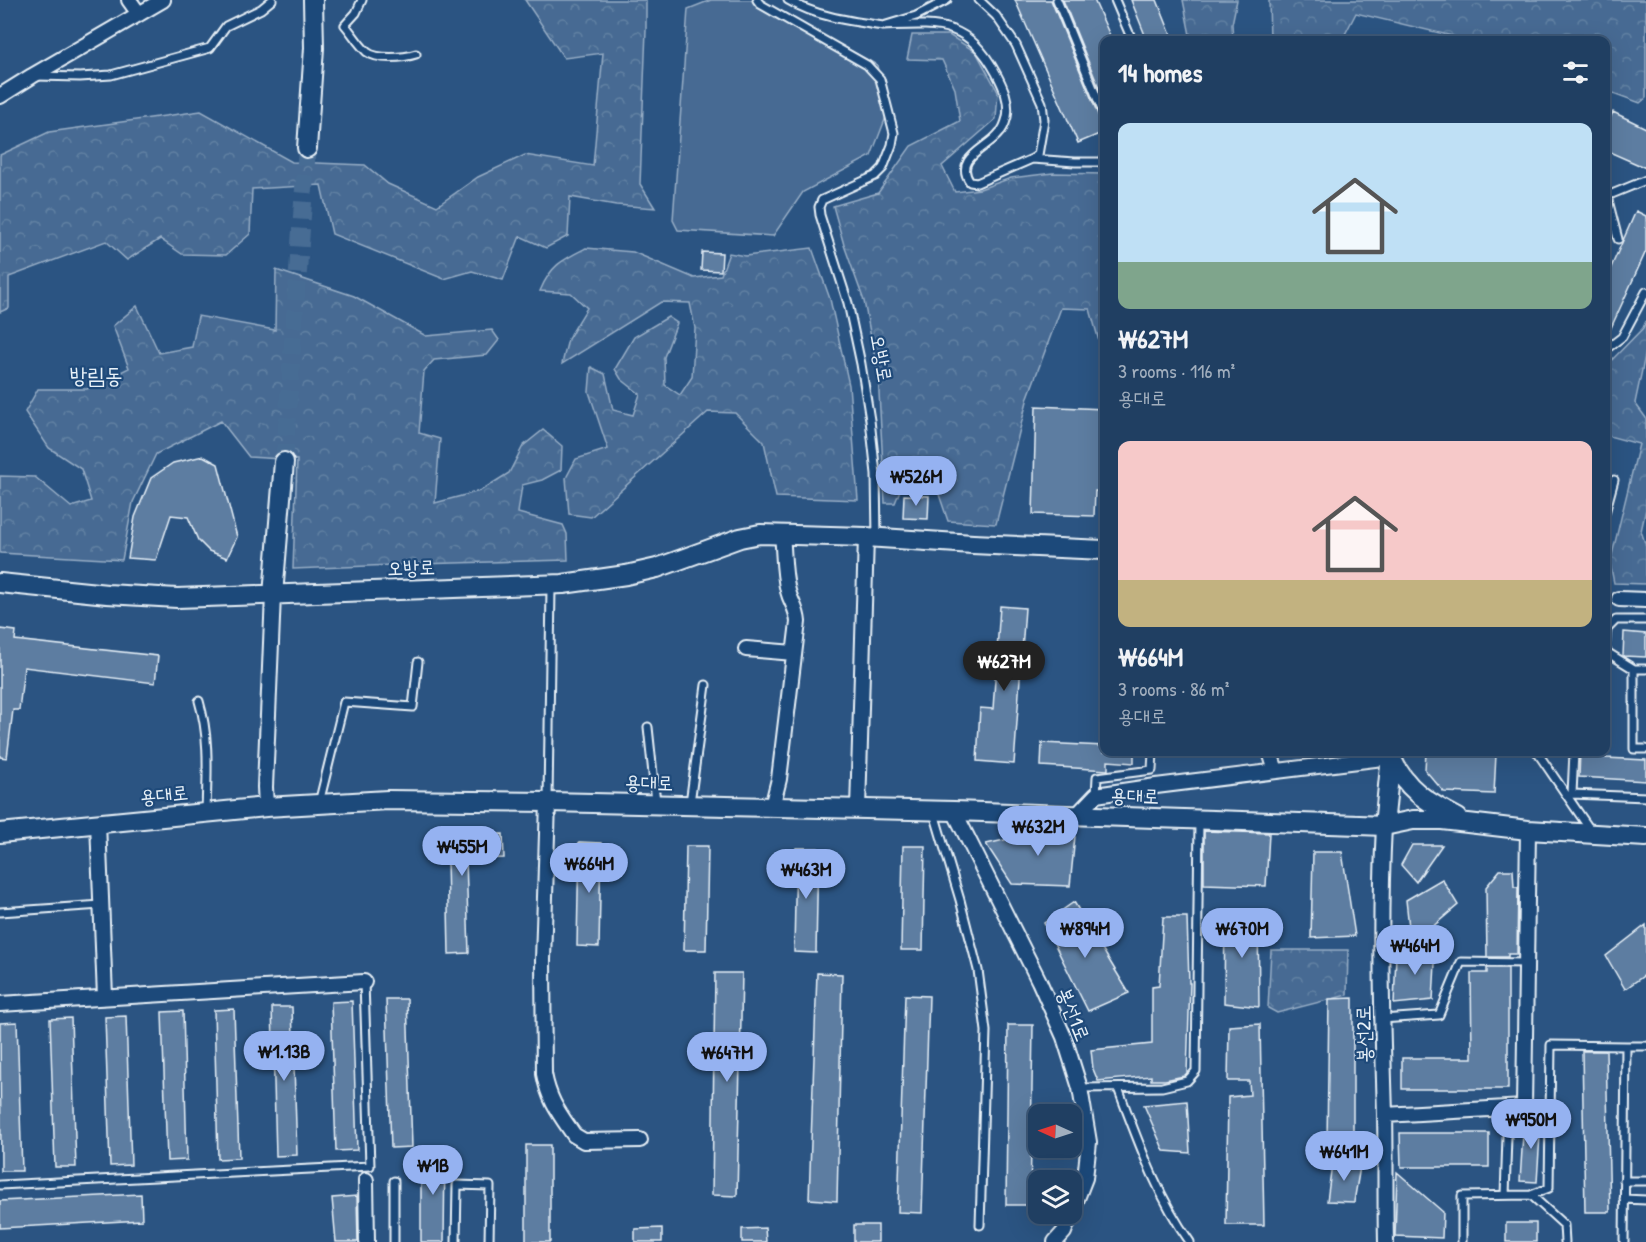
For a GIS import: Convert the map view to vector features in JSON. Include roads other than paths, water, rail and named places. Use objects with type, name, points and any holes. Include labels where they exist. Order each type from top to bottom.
[{"type":"street","points":[[129,0],[139,14]]},
{"type":"street","points":[[0,96],[163,0]]},
{"type":"street","points":[[307,148],[314,48],[314,0]]},
{"type":"street","points":[[266,807],[273,595],[284,462]]},
{"type":"street","name":"오방로","points":[[0,583],[107,594],[177,598],[551,584],[657,568],[740,538],[760,534],[872,537],[1100,550]]},
{"type":"street","points":[[772,807],[779,780],[798,622],[797,612],[787,587],[782,534]]},
{"type":"street","name":"오방로","points":[[858,809],[872,537]]},
{"type":"street","points":[[1619,599],[1646,600]]},
{"type":"street","points":[[746,649],[794,653]]},
{"type":"street","points":[[1271,756],[1276,771]]},
{"type":"street","points":[[1076,816],[1095,795],[1377,756]]},
{"type":"street","points":[[1384,826],[1391,756]]},
{"type":"street","points":[[1392,756],[1400,775],[1419,795],[1467,823]]},
{"type":"street","name":"용대로","points":[[0,832],[266,807],[388,800],[954,811],[1384,826],[1413,820],[1442,820],[1528,830],[1646,837]]},
{"type":"street","points":[[548,802],[543,960],[544,1074],[547,1090],[553,1104],[574,1135],[584,1142],[640,1140]]},
{"type":"street","name":"봉선1로","points":[[954,811],[1039,981],[1064,1037],[1080,1088],[1089,1142],[1085,1178],[1064,1232],[1055,1242]]},
{"type":"street","points":[[98,823],[105,997]]},
{"type":"street","name":"봉선2로","points":[[1384,826],[1382,1019],[1386,1242]]},
{"type":"street","points":[[1385,1115],[1524,1107],[1528,830]]},
{"type":"street","points":[[0,1004],[364,981]]},
{"type":"street","points":[[366,1180],[366,1242]]},
{"type":"lane","points":[[32,76],[80,78],[111,75],[210,48],[226,26],[261,9],[272,0]]},
{"type":"lane","points":[[362,0],[356,13],[345,25],[369,53],[396,57],[416,54]]},
{"type":"lane","name":"오방로","points":[[757,0],[810,34],[867,65],[880,79],[894,133],[883,168],[875,176],[822,200],[819,207],[848,303],[870,420],[876,474],[872,537]]},
{"type":"lane","points":[[788,0],[820,15],[857,22],[883,26],[944,26],[959,31],[973,41],[983,51],[992,66],[1008,101],[1007,118],[999,134],[980,148],[966,166],[965,176],[970,182],[977,183],[1038,155],[1044,120],[1042,104],[1016,45],[1000,22],[979,0]]},
{"type":"lane","points":[[883,26],[916,16],[947,0]]},
{"type":"lane","points":[[1057,0],[1100,106]]},
{"type":"lane","points":[[1115,0],[1130,36]]},
{"type":"lane","points":[[1032,159],[1100,162]]},
{"type":"lane","points":[[1610,194],[1646,180]]},
{"type":"lane","points":[[1610,210],[1618,239]]},
{"type":"lane","points":[[1610,346],[1622,337],[1646,292]]},
{"type":"lane","points":[[1610,495],[1614,480]]},
{"type":"lane","points":[[548,802],[551,584]]},
{"type":"lane","points":[[1610,626],[1616,620],[1646,620]]},
{"type":"lane","points":[[1610,654],[1634,669],[1646,669]]},
{"type":"lane","points":[[319,803],[344,702],[413,707],[418,662]]},
{"type":"lane","points":[[1634,669],[1635,749],[1646,749]]},
{"type":"lane","points":[[689,805],[705,685]]},
{"type":"lane","points":[[199,701],[206,733],[208,758],[206,812]]},
{"type":"lane","points":[[648,727],[656,804]]},
{"type":"lane","points":[[1095,795],[1097,777],[1152,770],[1153,756]]},
{"type":"lane","points":[[1540,756],[1593,834]]},
{"type":"lane","points":[[1574,756],[1572,794],[1646,797]]},
{"type":"lane","points":[[933,811],[978,970],[986,1031],[980,1225]]},
{"type":"lane","points":[[1080,1088],[1162,1087],[1187,1081],[1196,1071],[1199,820]]},
{"type":"lane","points":[[0,912],[101,905]]},
{"type":"lane","points":[[1382,1019],[1439,1015],[1461,962],[1526,963]]},
{"type":"lane","points":[[0,1185],[370,1166],[364,981]]},
{"type":"lane","points":[[1462,1242],[1462,1196],[1531,1195],[1549,1188],[1551,1045],[1646,1046]]},
{"type":"lane","points":[[1624,1242],[1626,1046]]},
{"type":"lane","points":[[1118,1088],[1147,1164],[1164,1199],[1190,1242]]},
{"type":"lane","points":[[1524,1107],[1550,1106]]},
{"type":"lane","points":[[1505,1195],[1508,1108]]},
{"type":"lane","points":[[394,1181],[394,1242]]},
{"type":"lane","points":[[1624,1181],[1646,1181]]},
{"type":"lane","points":[[456,1242],[457,1185],[490,1186],[489,1242]]},
{"type":"lane","points":[[1531,1195],[1564,1225],[1565,1242]]},
{"type":"lane","points":[[1624,1199],[1646,1200]]},
{"type":"tunnel","points":[[284,462],[307,148]]},
{"type":"district","name":"방림동","points":[[96,375]]}]
